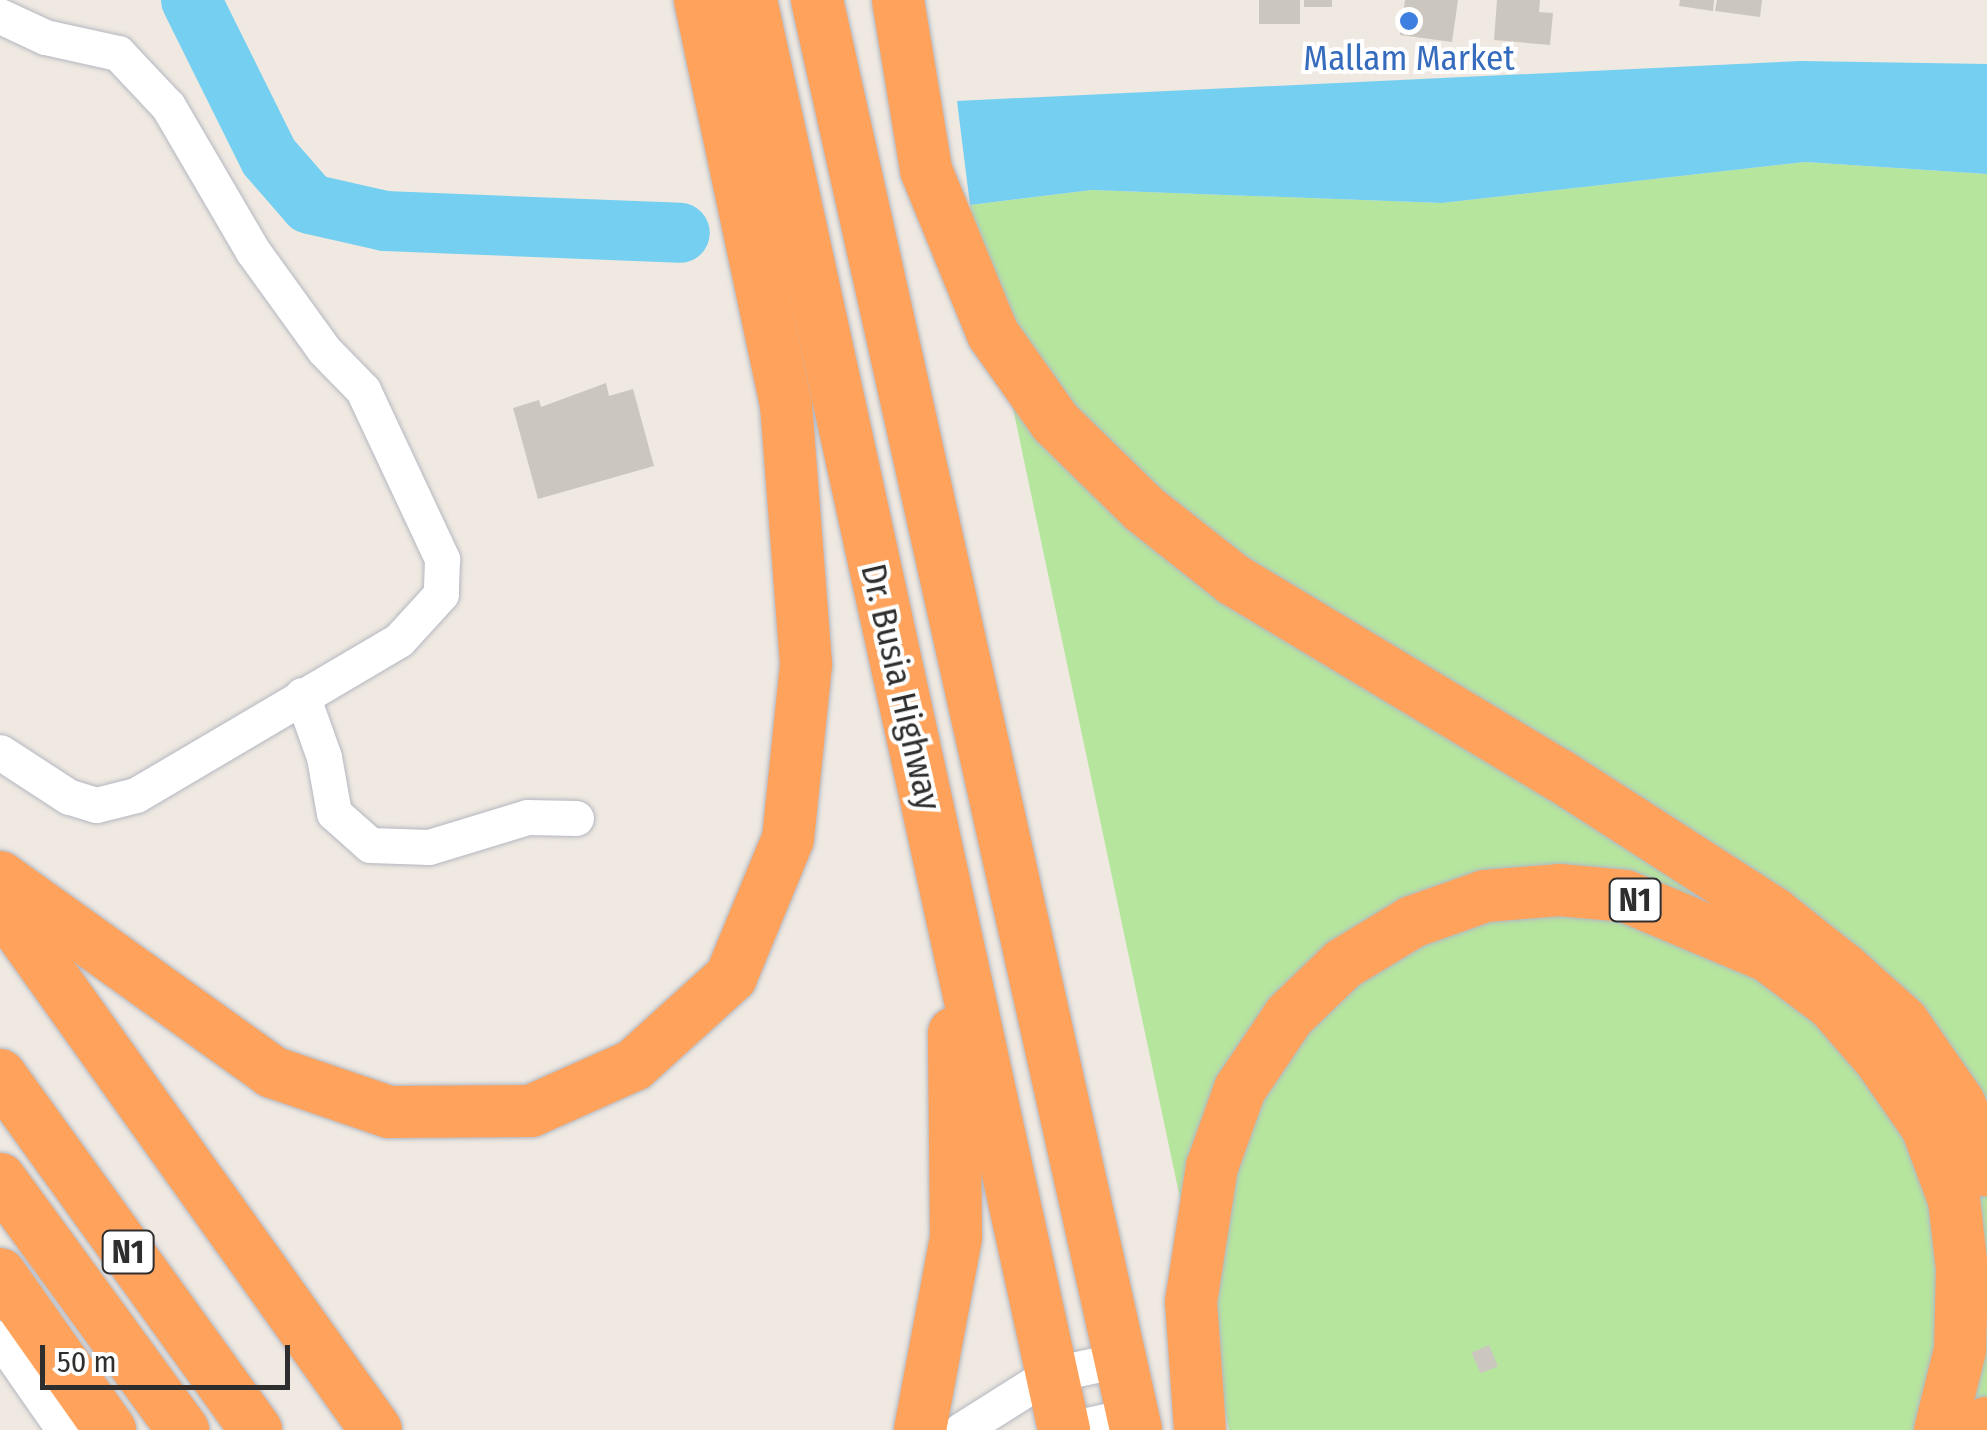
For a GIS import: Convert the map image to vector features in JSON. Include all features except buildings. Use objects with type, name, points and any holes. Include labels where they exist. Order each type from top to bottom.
[{"type":"highway","points":[[0,877],[272,1072],[389,1112],[532,1111],[634,1065],[730,977],[788,839],[806,664],[786,406],[700,0]]},
{"type":"highway","name":"Dr. Busia Highway","points":[[751,0],[953,917],[1048,1376],[1064,1430]]},
{"type":"highway","name":"Dr. Busia Highway","points":[[818,0],[1134,1423]]},
{"type":"highway","points":[[898,0],[926,170],[993,334],[1054,422],[1144,509],[1234,580],[1608,807],[1774,913],[1844,968],[1903,1022],[1958,1102],[1987,1170]]},
{"type":"highway","name":"N1","points":[[1200,1430],[1191,1302],[1212,1167],[1240,1089],[1289,1016],[1343,964],[1412,922],[1485,896],[1559,890],[1625,896],[1768,956],[1819,994],[1880,1058],[1927,1127],[1954,1200],[1962,1268],[1960,1350],[1940,1430]]},
{"type":"highway","points":[[0,903],[376,1430]]},
{"type":"highway","points":[[920,1430],[956,1237],[953,917]]},
{"type":"highway","name":"N1","points":[[0,1075],[256,1430]]},
{"type":"highway","name":"N1","points":[[0,1179],[183,1430]]},
{"type":"highway","points":[[0,1274],[110,1430]]},
{"type":"highway","points":[[1984,1430],[1987,1423]]},
{"type":"street","points":[[0,16],[44,37],[118,53],[168,106],[252,250],[324,350],[363,390],[420,501],[442,559],[442,594],[399,640],[136,794],[96,805],[70,797],[0,752]]},
{"type":"street","points":[[302,696],[324,757],[334,813],[370,845],[430,847],[528,818],[576,818]]},
{"type":"street","points":[[0,1338],[11,1373],[64,1430]]},
{"type":"street","points":[[961,1430],[1004,1397],[1048,1376],[1120,1360]]},
{"type":"street","points":[[1064,1430],[1134,1423]]},
{"type":"green space","points":[[1805,162],[1987,174],[1987,1430],[1229,1430],[970,205],[1092,190],[1442,203]]},
{"type":"water","points":[[1801,61],[1987,64],[1987,174],[1805,162],[1442,203],[1092,190],[970,205],[957,101]]},
{"type":"waterway","points":[[191,0],[269,157],[310,204],[385,221],[680,233]]},
{"type":"place","name":"Mallam Market","points":[[1409,21]]}]
